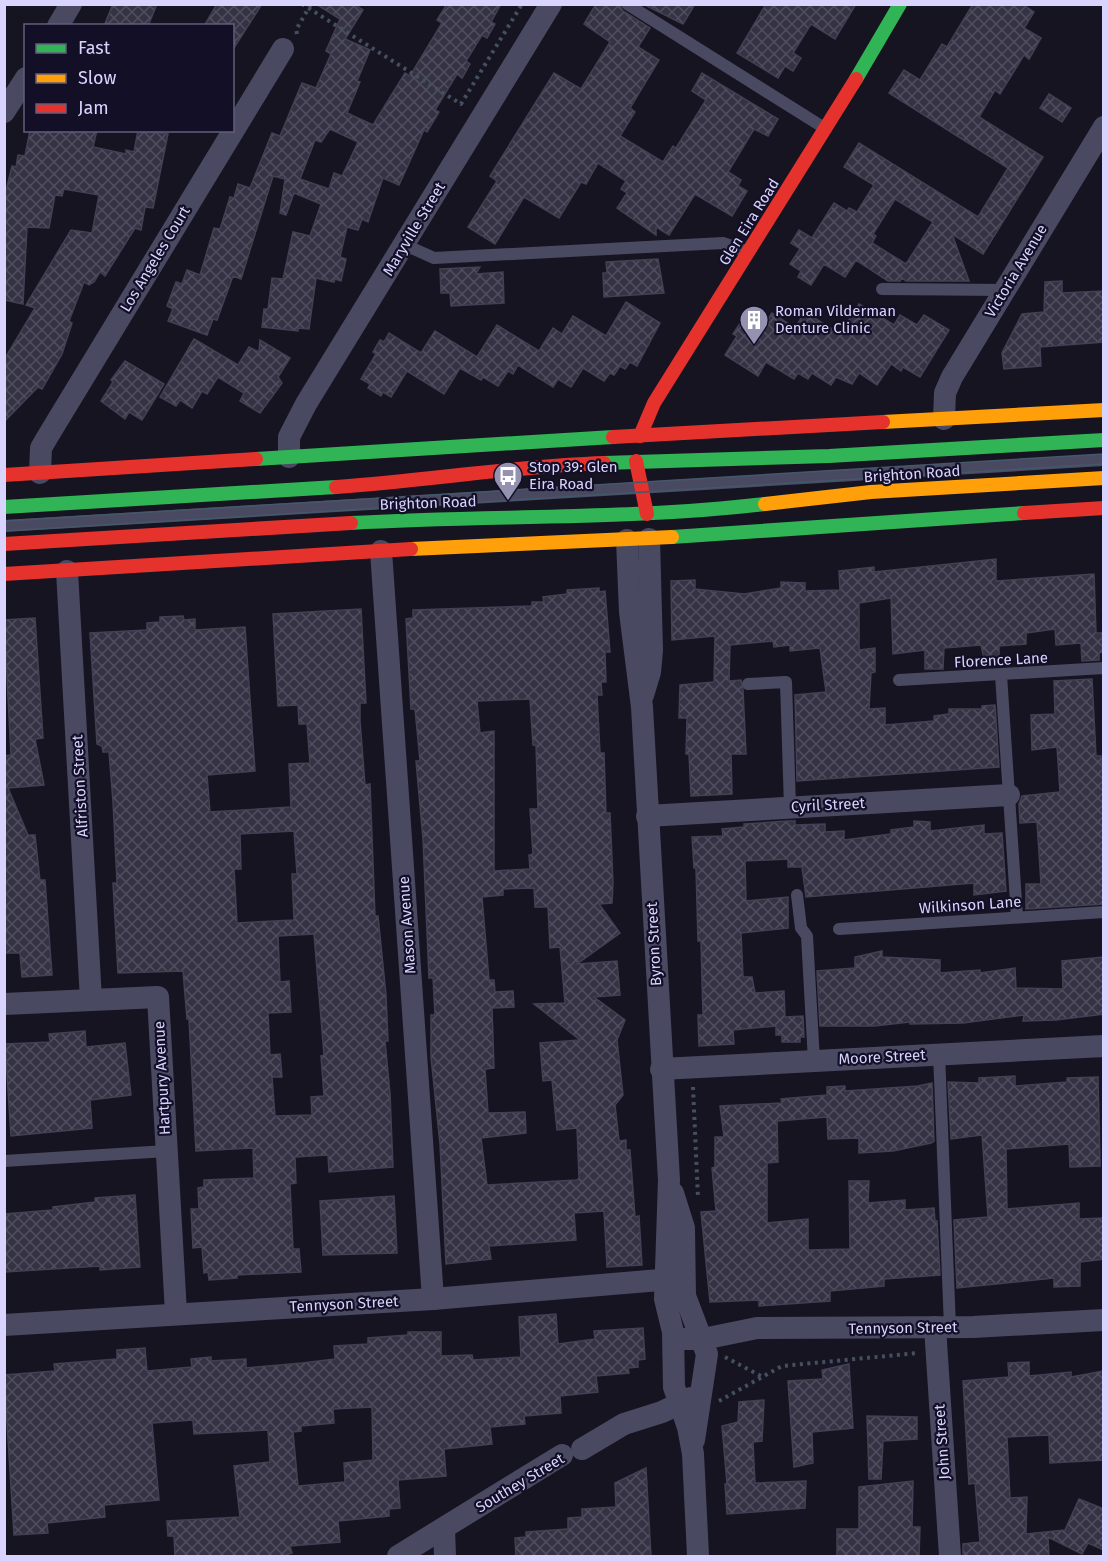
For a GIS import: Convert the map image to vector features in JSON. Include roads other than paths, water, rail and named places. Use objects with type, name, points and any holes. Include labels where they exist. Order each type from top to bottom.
[{"type":"main road","name":"Glen Eira Road","points":[[647,514],[637,488],[636,461],[640,436],[654,403],[826,129],[900,4]]},
{"type":"main road","points":[[4,475],[1104,410]]},
{"type":"main road","name":"Brighton Road","points":[[4,507],[397,483],[540,466],[829,456],[1104,440]]},
{"type":"main road","points":[[222,462],[280,490]]},
{"type":"main road","points":[[84,539],[82,502],[125,468]]},
{"type":"main road","name":"Brighton Road","points":[[4,544],[422,519],[556,518],[647,514],[740,508],[871,492],[1104,478]]},
{"type":"main road","name":"Glen Eira Road","points":[[629,514],[637,488]]},
{"type":"main road","points":[[944,488],[1003,514]]},
{"type":"main road","points":[[4,574],[381,551],[638,540],[1104,508]]},
{"type":"main road","name":"Byron Street","points":[[629,514],[638,540]]},
{"type":"main road","name":"Byron Street","points":[[638,540],[647,514]]},
{"type":"street","points":[[59,24],[71,4]]},
{"type":"street","name":"Maryville Street","points":[[289,457],[289,437],[306,404],[551,4]]},
{"type":"street","name":"Los Angeles Court","points":[[234,130],[283,49]]},
{"type":"street","points":[[4,112],[24,81]]},
{"type":"street","name":"Victoria Avenue","points":[[945,419],[945,390],[1104,127]]},
{"type":"street","name":"Los Angeles Court","points":[[40,473],[41,448],[233,132]]},
{"type":"street","name":"Byron Street","points":[[638,540],[651,658],[642,707],[661,1069],[669,1180],[683,1222],[686,1256],[665,1302],[674,1339],[672,1375],[679,1405],[688,1427],[693,1454],[698,1557]]},
{"type":"street","name":"Mason Avenue","points":[[381,551],[433,1299]]},
{"type":"street","name":"Alfriston Street","points":[[67,571],[91,1000]]},
{"type":"street","name":"Cyril Street","points":[[647,816],[1009,795]]},
{"type":"street","name":"Hartpury Avenue","points":[[4,1004],[158,997],[176,1313]]},
{"type":"street","name":"Moore Street","points":[[661,1069],[1104,1046]]},
{"type":"street","name":"Byron Street","points":[[674,1279],[703,1338],[707,1354],[706,1400],[693,1454]]},
{"type":"street","name":"Tennyson Street","points":[[4,1325],[433,1299],[674,1279]]},
{"type":"street","name":"Tennyson Street","points":[[674,1339],[703,1338],[757,1328],[943,1327],[1104,1320]]},
{"type":"street","name":"John Street","points":[[943,1327],[936,1351],[950,1557]]},
{"type":"street","name":"Southey Street","points":[[398,1557],[572,1452],[624,1424],[679,1405],[706,1400]]},
{"type":"street","points":[[444,1529],[445,1557]]},
{"type":"lane","points":[[627,4],[826,129]]},
{"type":"lane","points":[[405,245],[434,258],[723,243],[749,252]]},
{"type":"lane","points":[[882,289],[1005,290]]},
{"type":"lane","points":[[4,526],[1104,460]]},
{"type":"lane","name":"Florence Lane","points":[[899,680],[1104,668]]},
{"type":"lane","points":[[1002,675],[1017,917]]},
{"type":"lane","points":[[748,684],[786,682],[790,807]]},
{"type":"lane","points":[[797,895],[801,928],[807,936],[814,1061]]},
{"type":"lane","name":"Wilkinson Lane","points":[[839,929],[1104,912]]},
{"type":"lane","points":[[939,1054],[943,1327]]},
{"type":"lane","points":[[4,1161],[166,1151]]},
{"type":"tram line","points":[[4,521],[1104,454]]},
{"type":"tram line","points":[[4,531],[1104,464]]},
{"type":"place","name":"Roman Vilderman Denture Clinic","points":[[754,346]]},
{"type":"place","name":"Stop 39: Glen Eira Road","points":[[508,502]]}]
